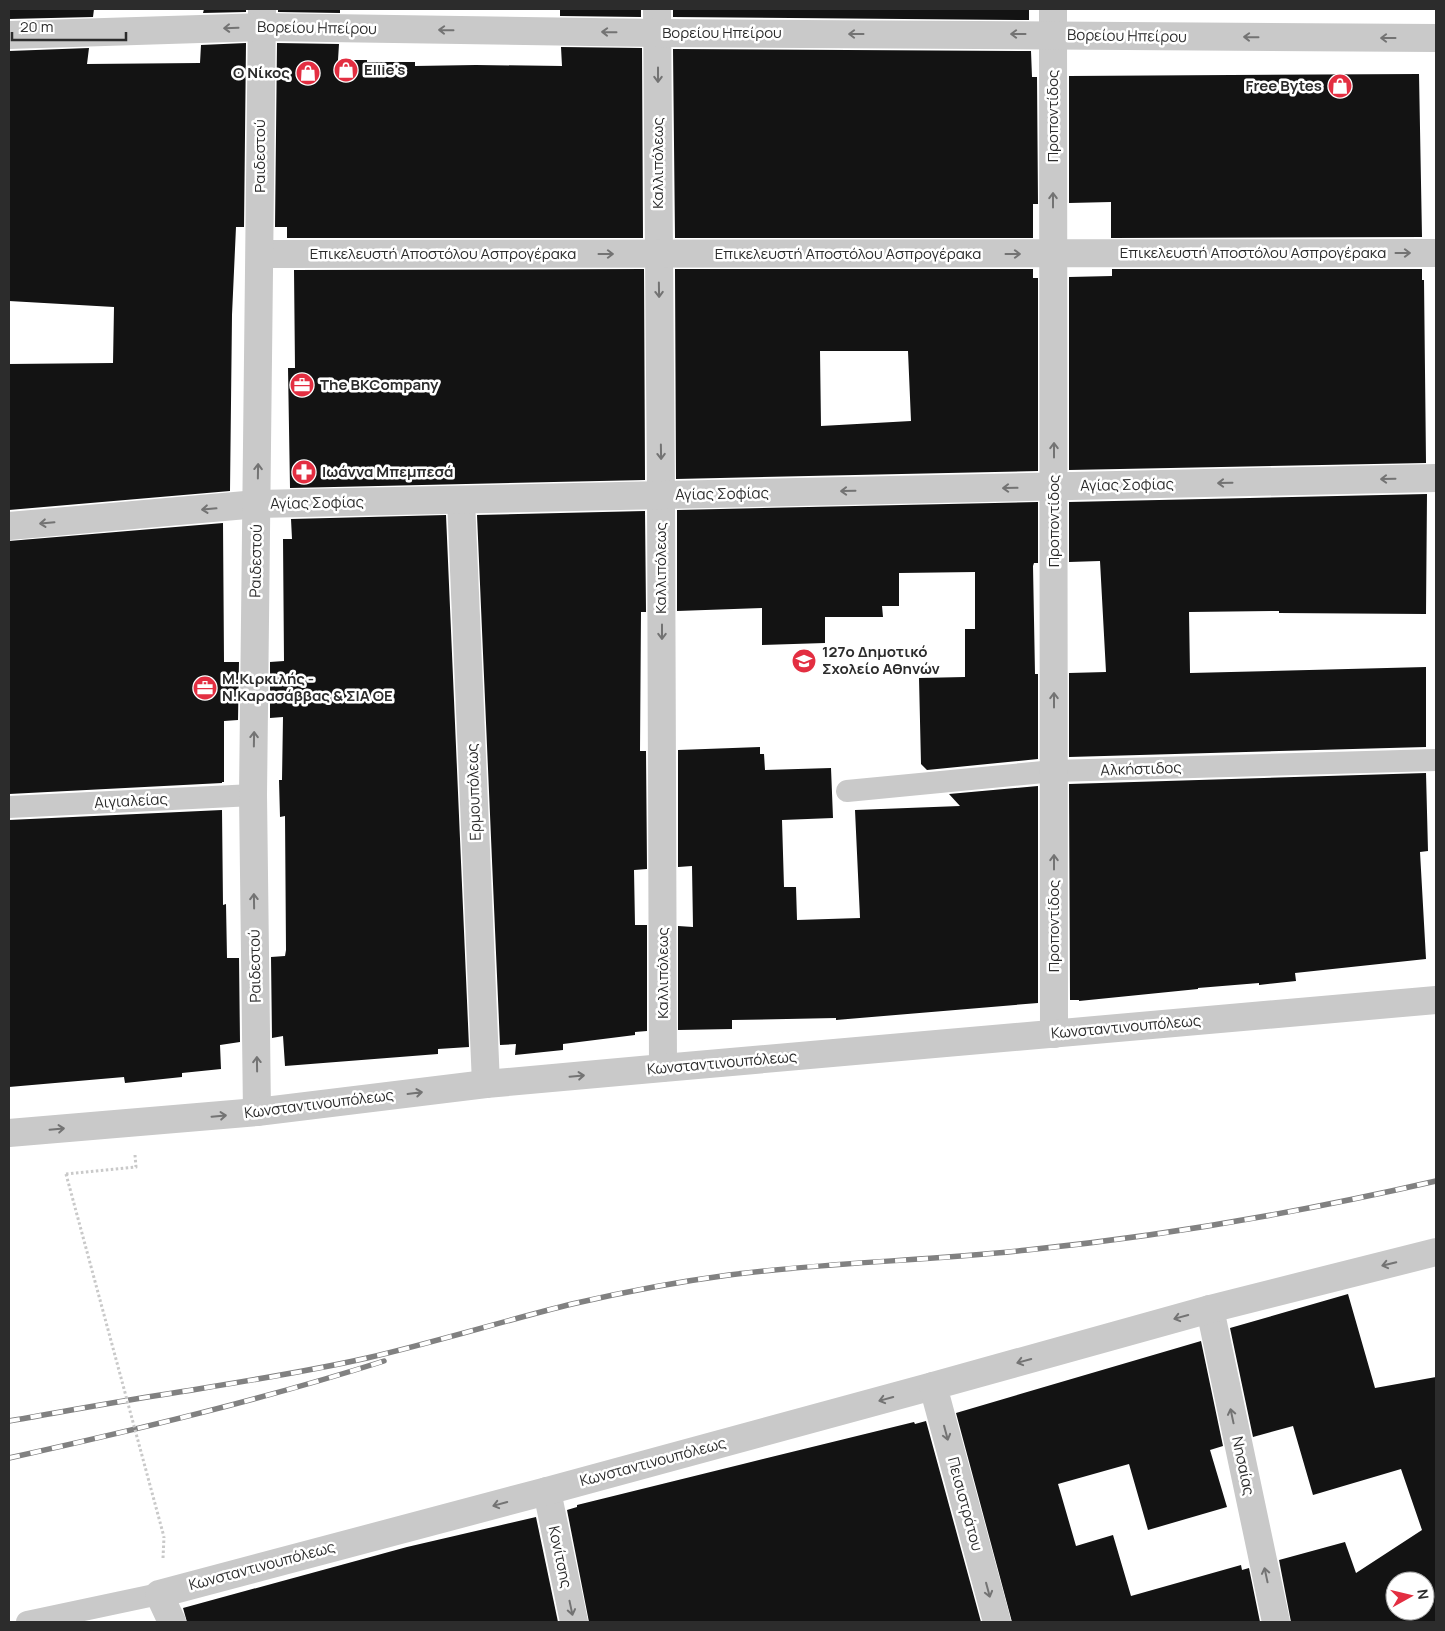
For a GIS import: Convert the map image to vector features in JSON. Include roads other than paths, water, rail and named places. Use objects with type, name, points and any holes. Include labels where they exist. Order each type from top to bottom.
[{"type":"street","name":"Βορείου Ηπείρου","points":[[9,35],[262,18],[1053,22],[1436,38]]},
{"type":"street","name":"Ραιδεστού","points":[[258,1112],[253,795],[262,18]]},
{"type":"street","name":"Καλλιπόλεως","points":[[657,21],[663,1068]]},
{"type":"street","name":"Προποντίδος","points":[[1053,22],[1054,1034]]},
{"type":"street","name":"Επικελευστή Αποστόλου Ασπρογέρακα","points":[[260,254],[1436,254]]},
{"type":"street","name":"Αγίας Σοφίας","points":[[9,526],[257,504],[1436,478]]},
{"type":"street","name":"Ερμουπόλεως","points":[[461,500],[486,1084]]},
{"type":"street","name":"Κωνσταντινουπόλεως","points":[[9,1133],[258,1112],[486,1084],[1436,1000]]},
{"type":"street","name":"Κωνσταντινουπόλεως","points":[[159,1594],[547,1491],[1210,1310],[1436,1252]]},
{"type":"street","name":"Νησαίας","points":[[1210,1310],[1276,1622]]},
{"type":"street","name":"Πεισιστράτου","points":[[933,1386],[997,1622]]},
{"type":"street","name":"Κονίτσης","points":[[547,1491],[574,1622]]},
{"type":"street","points":[[159,1594],[172,1622]]},
{"type":"lane","name":"Αλκήστιδος","points":[[847,791],[1054,771],[1436,760]]},
{"type":"lane","name":"Αιγιαλείας","points":[[9,806],[253,795]]},
{"type":"lane","points":[[27,1622],[159,1594]]},
{"type":"railway","points":[[9,1421],[267,1378],[367,1358],[572,1304],[670,1284],[766,1271],[990,1254],[1130,1238],[1284,1213],[1436,1181]]},
{"type":"railway","points":[[9,1458],[198,1414],[384,1361]]},
{"type":"place","name":"Ellie's","points":[[346,70]]},
{"type":"place","name":"Ο Νίκος","points":[[308,73]]},
{"type":"place","name":"Free Bytes","points":[[1340,86]]},
{"type":"place","name":"The BKCompany","points":[[302,385]]},
{"type":"place","name":"Ιωάννα Μπεμπεσά","points":[[304,472]]},
{"type":"place","name":"127ο Δημοτικό Σχολείο Αθηνών","points":[[804,661]]},
{"type":"place","name":"Μ.Κιρκιλής - Ν.Καρασάββας & ΣΙΑ ΟΕ","points":[[205,688]]}]
